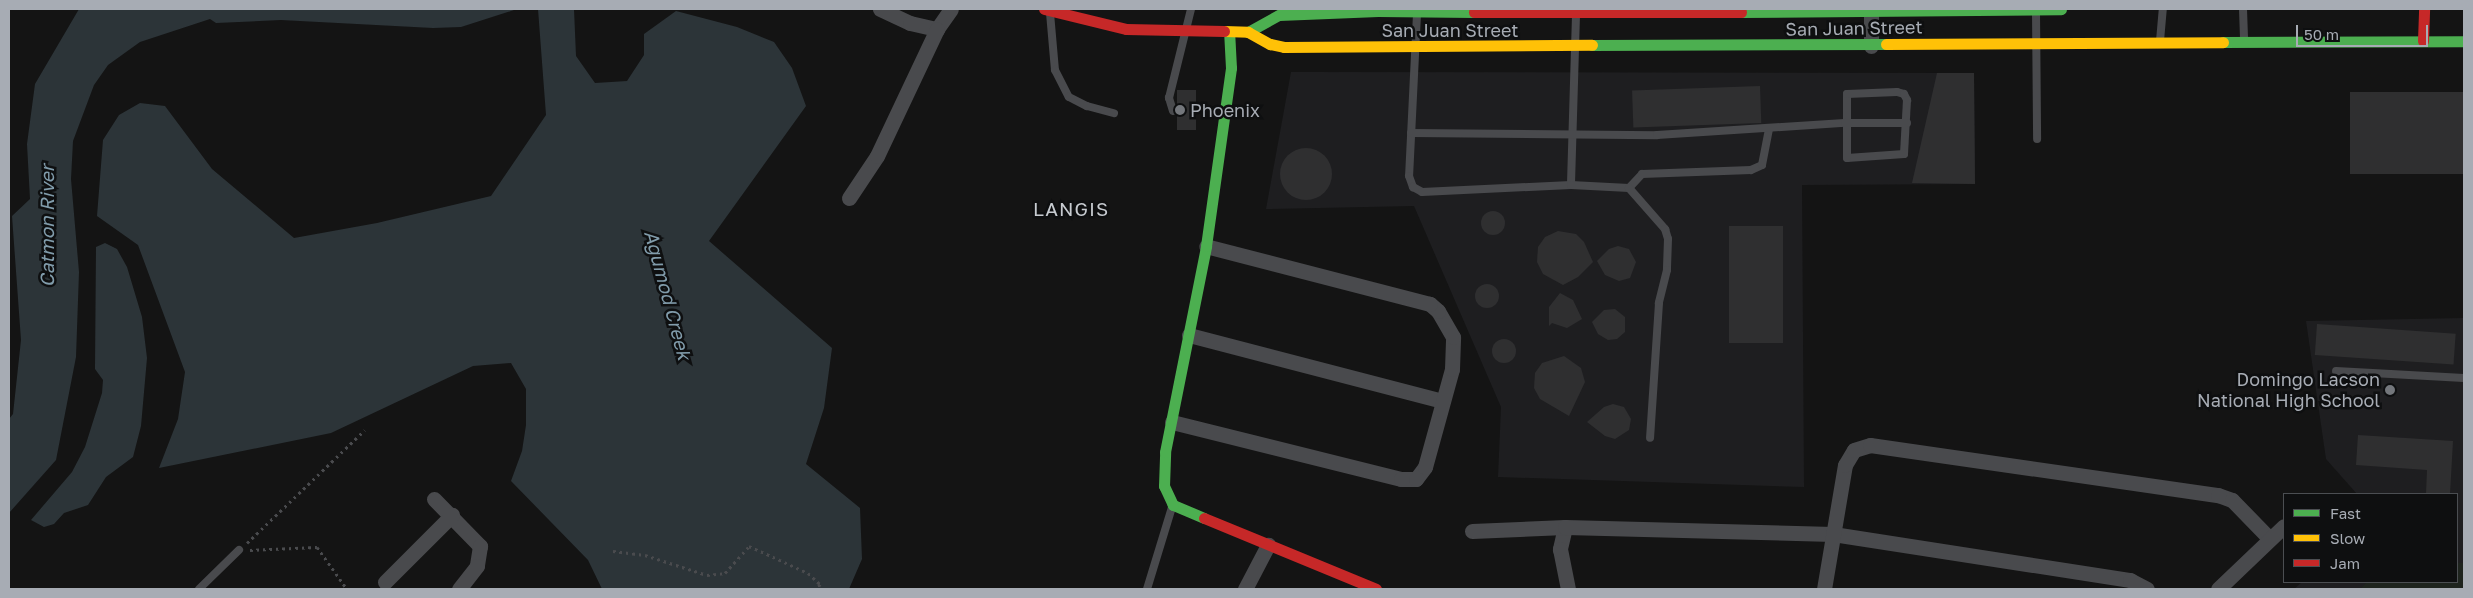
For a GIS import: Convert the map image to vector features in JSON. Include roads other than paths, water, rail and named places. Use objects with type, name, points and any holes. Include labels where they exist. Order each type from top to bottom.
[{"type":"main road","name":"San Juan Street","points":[[1248,32],[1265,20],[1291,11],[1547,11],[1576,14],[2061,9]]},
{"type":"main road","points":[[2423,41],[2424,9]]},
{"type":"main road","name":"San Juan Street","points":[[1047,10],[1126,30],[1248,32],[1270,44],[1284,47],[1575,48],[1871,46],[2244,40],[2464,41]]},
{"type":"main road","points":[[1229,33],[1231,68],[1206,246],[1162,478],[1173,505],[1376,589]]},
{"type":"street","points":[[880,9],[910,23],[937,29]]},
{"type":"street","points":[[849,198],[877,156],[937,29],[950,9]]},
{"type":"street","points":[[1871,10],[1871,46]]},
{"type":"street","points":[[1172,422],[1408,480],[1421,475],[1425,467],[1452,369],[1454,337],[1438,311],[1430,304],[1206,246]]},
{"type":"street","points":[[1189,335],[1443,401]]},
{"type":"street","points":[[1824,589],[1845,466],[1854,450],[1870,445],[2218,495],[2232,500],[2270,539]]},
{"type":"street","points":[[434,499],[452,515],[480,546],[477,566],[459,589]]},
{"type":"street","points":[[385,582],[452,515]]},
{"type":"street","points":[[1565,527],[1560,549],[1562,571],[1568,589]]},
{"type":"street","points":[[1472,530],[1565,527],[1833,534],[2130,580],[2147,589]]},
{"type":"street","points":[[2218,589],[2283,527]]},
{"type":"street","points":[[1246,589],[1268,545]]},
{"type":"lane","points":[[1173,111],[1169,98],[1191,9]]},
{"type":"lane","points":[[2160,41],[2163,9]]},
{"type":"lane","points":[[2243,9],[2244,40]]},
{"type":"lane","points":[[1047,10],[1055,70],[1069,97],[1087,106],[1114,113]]},
{"type":"lane","points":[[2036,10],[2037,139]]},
{"type":"lane","points":[[1417,11],[1409,176],[1413,187],[1422,192],[1571,185],[1629,188],[1665,229],[1668,239],[1667,270],[1659,303],[1650,438]]},
{"type":"lane","points":[[1571,185],[1576,14]]},
{"type":"lane","points":[[1897,92],[1907,100],[1907,123],[1904,154],[1853,160],[1845,154],[1847,94],[1897,92]]},
{"type":"lane","points":[[1411,133],[1572,135],[1769,129],[1845,123],[1907,123]]},
{"type":"lane","points":[[1629,188],[1642,174],[1751,170],[1762,165],[1769,129]]},
{"type":"lane","points":[[2336,371],[2464,378]]},
{"type":"lane","points":[[1147,589],[1173,505]]},
{"type":"lane","points":[[199,589],[239,550]]},
{"type":"water","name":"Catmon River","points":[[79,9],[517,9],[461,27],[433,28],[281,20],[216,23],[210,19],[140,42],[108,65],[94,85],[73,141],[71,179],[79,272],[76,357],[56,460],[9,513],[9,419],[13,414],[21,340],[12,216],[30,199],[27,144],[35,84]]},
{"type":"water","name":"Agumod Creek","points":[[538,9],[574,9],[576,56],[595,83],[627,81],[644,55],[644,34],[676,11],[737,27],[774,42],[792,68],[806,106],[709,241],[832,348],[824,408],[806,464],[860,508],[862,559],[849,589],[602,589],[588,560],[511,481],[522,451],[526,425],[526,389],[511,363],[473,366],[331,433],[159,468],[178,419],[185,372],[138,245],[97,216],[103,140],[119,115],[140,103],[165,106],[212,169],[294,238],[377,223],[491,196],[546,115]]},
{"type":"water","points":[[105,243],[117,249],[127,267],[142,317],[147,358],[141,426],[133,457],[106,477],[88,505],[64,513],[54,524],[44,527],[31,520],[72,472],[85,447],[102,393],[103,380],[95,369],[96,247]]},
{"type":"place","name":"Phoenix","points":[[1180,110]]},
{"type":"place","name":"Domingo Lacson National High School","points":[[2390,390]]},
{"type":"district","name":"LANGIS","points":[[1071,209]]}]
